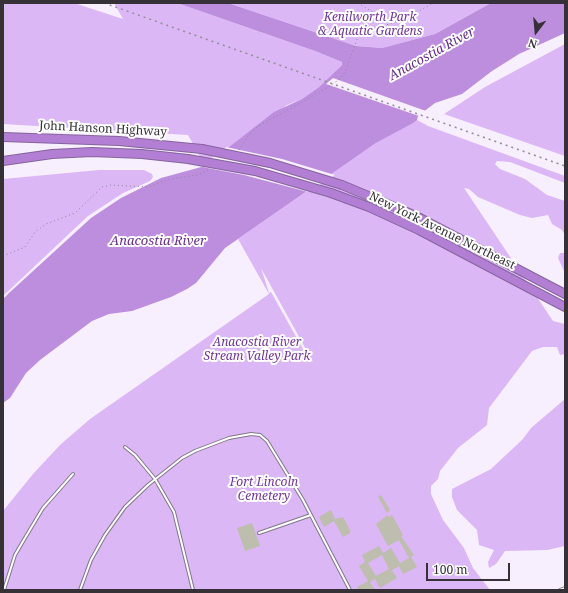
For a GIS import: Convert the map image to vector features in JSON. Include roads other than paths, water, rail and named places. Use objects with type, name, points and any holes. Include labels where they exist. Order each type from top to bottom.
[{"type":"highway","name":"John Hanson Highway","points":[[3,137],[126,141],[202,149]]},
{"type":"highway","name":"New York Avenue Northeast","points":[[202,149],[256,160],[342,185],[427,221],[565,294]]},
{"type":"highway","name":"John Hanson Highway","points":[[3,162],[23,158],[62,154],[102,152],[188,158]]},
{"type":"highway","name":"New York Avenue Northeast","points":[[188,158],[255,171],[331,193],[369,207],[419,230],[565,307]]},
{"type":"lane","points":[[80,590],[91,560],[105,535],[125,507],[155,479],[182,458],[195,451],[235,436],[256,434],[267,441],[311,516],[350,590]]},
{"type":"lane","points":[[124,447],[135,455],[155,479],[174,512],[193,590]]},
{"type":"lane","points":[[4,590],[15,555],[25,538],[43,508],[73,474]]},
{"type":"lane","points":[[259,533],[311,516]]},
{"type":"lane","points":[[560,590],[565,588]]},
{"type":"water","name":"Anacostia River","points":[[177,3],[228,3],[356,46],[382,48],[435,34],[491,3],[565,3],[565,33],[519,54],[492,71],[462,94],[435,103],[418,116],[417,120],[413,123],[376,143],[225,248],[196,283],[187,289],[171,297],[132,311],[109,314],[92,321],[40,360],[26,373],[10,398],[3,403],[3,299],[9,293],[91,218],[121,198],[161,178],[205,166],[274,112],[302,99],[319,87],[342,65],[342,62],[315,51]]},
{"type":"railway","points":[[104,3],[565,166]]},
{"type":"park label","name":"Kenilworth Park & Aquatic Gardens","points":[[370,25]]},
{"type":"park label","name":"Anacostia River Stream Valley Park","points":[[257,350]]},
{"type":"park label","name":"Fort Lincoln Cemetery","points":[[264,490]]}]
